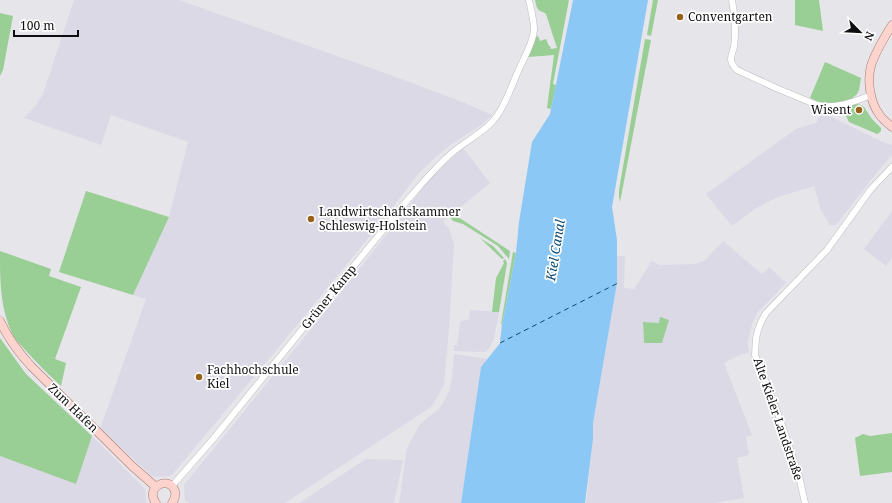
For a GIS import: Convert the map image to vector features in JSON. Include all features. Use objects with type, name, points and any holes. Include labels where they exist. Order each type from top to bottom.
[{"type":"main road","points":[[892,25],[871,67],[870,82],[871,96],[874,106],[880,115],[892,127]]},
{"type":"main road","name":"Zum Hafen","points":[[0,321],[11,342],[22,357],[127,461],[156,487]]},
{"type":"main road","points":[[156,503],[153,494],[156,487],[166,484],[172,486],[176,494],[172,503]]},
{"type":"street","name":"Grüner Kamp","points":[[172,486],[214,438],[431,173],[439,164],[484,129],[496,117],[530,45],[533,35],[534,22],[529,0]]},
{"type":"street","points":[[732,0],[735,27],[734,46],[731,58],[732,64],[737,70],[817,106],[837,106],[871,96]]},
{"type":"street","name":"Alte Kieler Landstraße","points":[[805,503],[799,476],[781,422],[755,355],[758,330],[766,313],[826,250],[872,190],[892,167]]},
{"type":"shaded area","points":[[74,0],[179,0],[396,77],[465,103],[492,115],[484,123],[449,146],[418,174],[384,219],[171,476],[153,477],[100,429],[146,299],[133,295],[169,217],[188,142],[111,115],[101,145],[24,118],[36,105],[43,94]]},
{"type":"shaded area","points":[[821,112],[892,145],[892,155],[836,225],[830,225],[821,210],[814,186],[778,197],[755,209],[732,226],[706,194],[796,129],[816,123]]},
{"type":"shaded area","points":[[463,148],[490,183],[443,221],[449,229],[454,244],[449,328],[444,384],[431,407],[285,503],[190,503],[185,501],[184,485],[350,281],[429,180]]},
{"type":"shaded area","points":[[892,211],[892,258],[886,266],[864,249]]},
{"type":"shaded area","points":[[723,241],[762,274],[769,267],[786,283],[757,313],[752,324],[748,341],[749,353],[742,354],[724,363],[752,435],[746,437],[749,455],[737,458],[744,498],[714,503],[586,503],[593,439],[593,423],[617,283],[617,256],[625,256],[624,288],[634,289],[652,261],[659,265],[695,264],[704,261]],"holes":[[[643,322],[659,323],[644,343]]]},
{"type":"shaded area","points":[[470,310],[499,312],[494,339],[490,347],[485,352],[454,351],[454,345],[457,346],[460,322],[469,319]]},
{"type":"shaded area","points":[[454,354],[488,359],[481,367],[461,503],[399,503],[407,448],[420,424],[439,409],[445,400],[450,389]]},
{"type":"shaded area","points":[[92,436],[145,489],[146,503],[0,503],[0,456],[76,484]]},
{"type":"shaded area","points":[[366,459],[403,460],[394,503],[299,503]]},
{"type":"green space","points":[[535,0],[569,0],[553,84],[556,85],[551,109],[547,108],[554,55],[528,57],[536,37],[538,36],[540,41],[546,39],[551,49],[557,48],[546,14],[538,9]]},
{"type":"green space","points":[[653,0],[658,0],[651,36],[647,35]]},
{"type":"green space","points":[[795,0],[819,0],[823,31],[795,25]]},
{"type":"green space","points":[[0,13],[13,16],[3,70],[0,76]]},
{"type":"green space","points":[[645,39],[651,40],[620,202],[619,190]]},
{"type":"green space","points":[[825,62],[861,78],[857,94],[845,102],[824,104],[810,98]]},
{"type":"green space","points":[[857,104],[864,107],[872,119],[881,128],[879,133],[877,134],[849,122],[842,108]]},
{"type":"green space","points":[[86,191],[169,217],[133,295],[59,272]]},
{"type":"green space","points":[[452,213],[510,251],[509,259],[498,246],[463,224],[453,221],[449,216]]},
{"type":"green space","points":[[480,238],[493,246],[504,258],[502,259]]},
{"type":"green space","points":[[0,251],[51,269],[49,276],[81,287],[55,359],[66,363],[61,386],[31,356],[13,335],[5,315],[3,305]]},
{"type":"green space","points":[[513,252],[516,253],[502,325],[501,324]]},
{"type":"green space","points":[[505,259],[507,263],[499,312],[492,312],[496,278]]},
{"type":"green space","points":[[660,317],[669,320],[662,343],[644,343],[643,322],[659,323]]},
{"type":"green space","points":[[0,338],[26,374],[92,436],[76,484],[0,456]]},
{"type":"green space","points":[[892,433],[892,472],[860,476],[855,438],[863,434],[870,436]]},
{"type":"water","name":"Kiel Canal","points":[[573,0],[648,0],[612,207],[617,240],[617,283],[593,423],[593,439],[585,503],[461,503],[481,367],[501,342],[502,325],[516,253],[519,222],[532,142],[550,114]]},
{"type":"ferry route","points":[[500,343],[618,283]]},
{"type":"place","name":"Conventgarten","points":[[680,17]]},
{"type":"place","name":"Wisent","points":[[859,110]]},
{"type":"place","name":"Landwirtschaftskammer Schleswig-Holstein","points":[[311,219]]},
{"type":"place","name":"Fachhochschule Kiel","points":[[199,377]]}]
